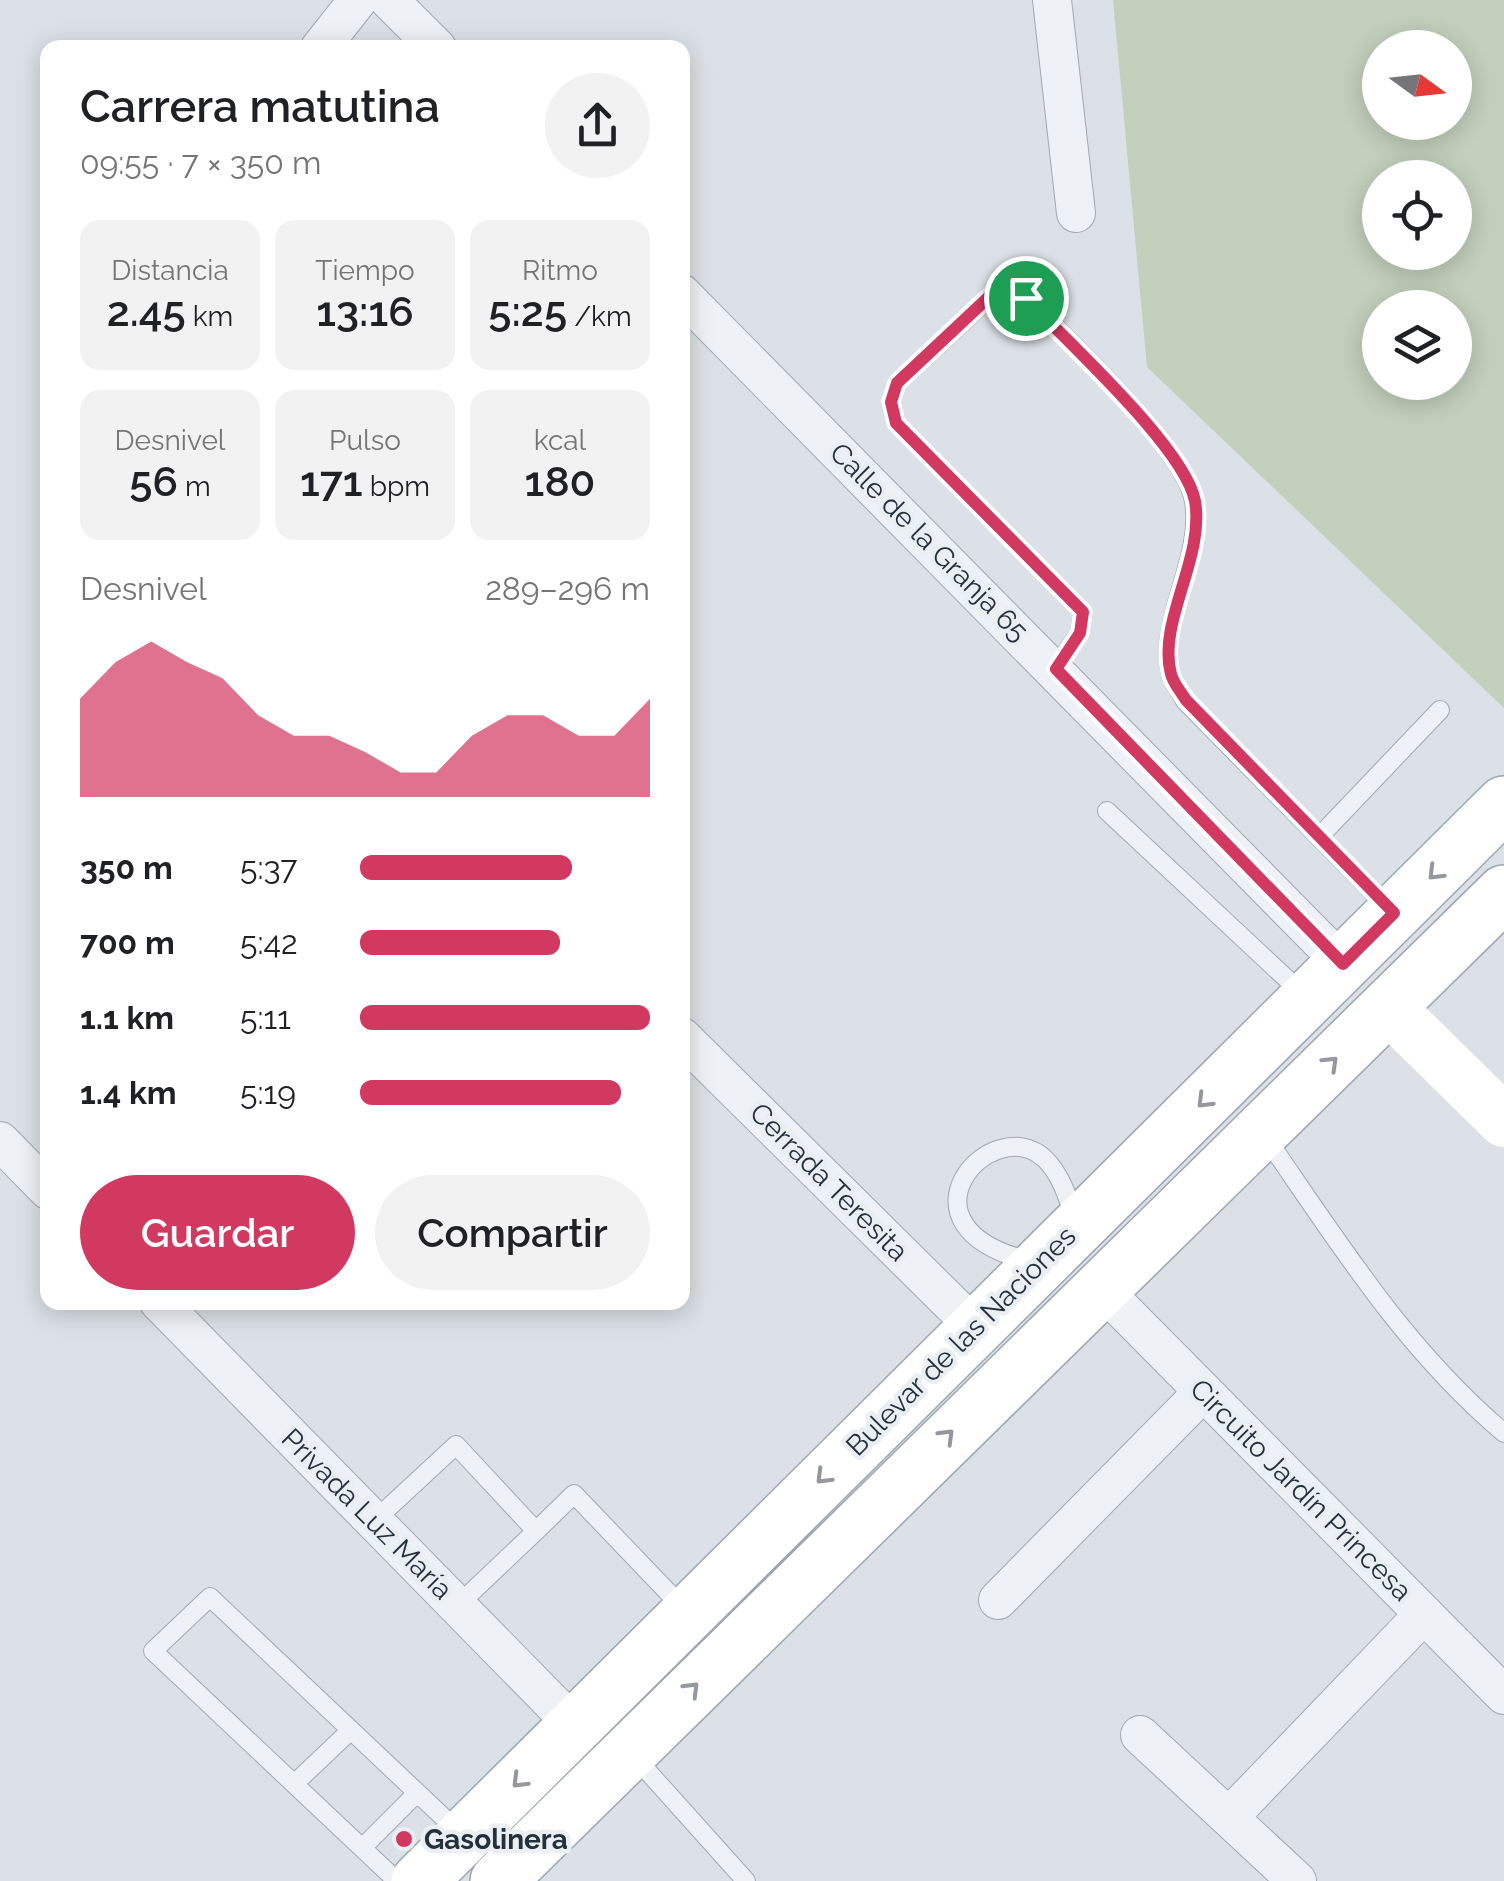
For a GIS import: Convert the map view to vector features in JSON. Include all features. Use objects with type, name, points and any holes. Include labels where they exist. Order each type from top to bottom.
[{"type":"main road","name":"Bulevar de las Naciones","points":[[419,1881],[1504,804]]},
{"type":"main road","name":"Bulevar de las Naciones","points":[[498,1881],[1099,1286],[1504,893]]},
{"type":"main road","points":[[1388,1007],[1504,1121]]},
{"type":"street","points":[[326,40],[358,0]]},
{"type":"street","points":[[389,0],[429,40]]},
{"type":"street","points":[[1052,0],[1075,166],[1076,213]]},
{"type":"street","name":"Calle de la Granja 65","points":[[690,302],[1056,669],[1326,981]]},
{"type":"street","name":"Cerrada Teresita","points":[[690,1045],[976,1326]]},
{"type":"street","points":[[0,1142],[40,1182]]},
{"type":"street","name":"Circuito Jardín Princesa","points":[[1099,1286],[1504,1694]]},
{"type":"street","name":"Privada Luz María","points":[[166,1310],[574,1725]]},
{"type":"street","points":[[998,1600],[1203,1392]]},
{"type":"street","points":[[1230,1816],[1424,1614]]},
{"type":"street","points":[[1140,1735],[1297,1881]]},
{"type":"lane","points":[[1056,669],[1080,633],[1083,612],[896,423],[891,402],[897,383],[992,294],[1010,290],[1026,298],[1181,464],[1194,501],[1196,538],[1169,645],[1171,674],[1186,700],[1394,913]]},
{"type":"lane","points":[[1319,837],[1440,710]]},
{"type":"lane","points":[[1106,811],[1326,981]]},
{"type":"lane","points":[[1261,1130],[1396,1326],[1434,1370],[1504,1433]]},
{"type":"lane","points":[[1039,1264],[997,1253],[971,1237],[957,1209],[962,1178],[983,1154],[1013,1146],[1042,1156],[1062,1181],[1078,1226]]},
{"type":"lane","points":[[374,1521],[456,1445],[536,1531]]},
{"type":"lane","points":[[458,1606],[574,1494],[687,1612]]},
{"type":"lane","points":[[397,1881],[153,1651],[210,1597],[464,1837]]},
{"type":"lane","points":[[294,1784],[351,1730]]},
{"type":"lane","points":[[630,1751],[746,1881]]},
{"type":"lane","points":[[362,1848],[417,1793]]},
{"type":"green space","points":[[1113,0],[1504,0],[1504,708],[1147,367]]},
{"type":"place","name":"Gasolinera","points":[[404,1839]]},
{"type":"route","points":[[1010,290],[1026,298],[1181,464],[1194,501],[1196,538],[1169,645],[1171,674],[1186,700],[1394,913],[1343,964],[1056,669],[1080,633],[1085,622],[1083,612],[896,423],[891,402],[897,383],[992,294],[1010,290]]}]
